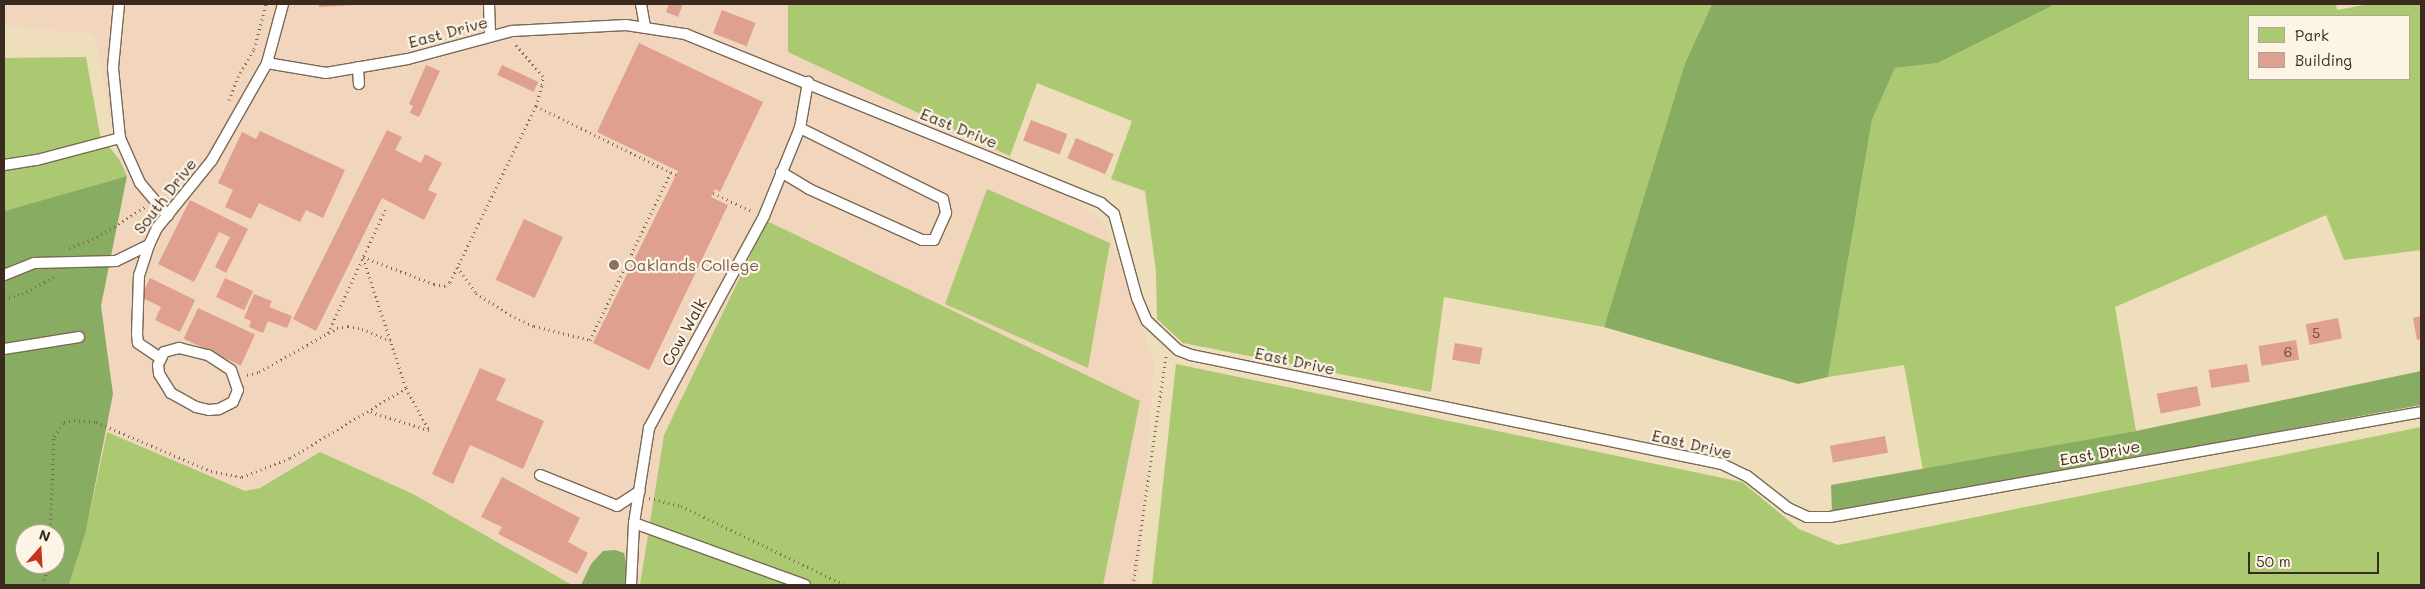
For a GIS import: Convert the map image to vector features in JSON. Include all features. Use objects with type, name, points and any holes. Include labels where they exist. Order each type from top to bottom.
[{"type":"lane","points":[[119,4],[113,68],[120,138],[140,183],[168,216]]},
{"type":"lane","name":"South Drive","points":[[4,276],[34,264],[68,260],[116,261],[150,245],[168,216],[212,160],[267,63],[283,4]]},
{"type":"lane","points":[[488,4],[490,36]]},
{"type":"lane","points":[[642,4],[645,26]]},
{"type":"lane","name":"East Drive","points":[[267,63],[326,73],[408,58],[512,31],[645,26],[686,34],[808,82],[1109,208],[1114,214],[1137,298],[1147,321],[1169,344],[1191,355],[1722,464],[1748,476],[1788,508],[1808,517],[1830,517],[2421,412]]},
{"type":"lane","points":[[358,67],[359,84]]},
{"type":"lane","name":"Cow Walk","points":[[631,585],[635,546],[634,523],[649,428],[764,216],[800,128],[808,82]]},
{"type":"lane","points":[[781,172],[809,189],[922,240],[934,240],[946,213],[943,199],[800,128]]},
{"type":"lane","points":[[4,165],[38,160],[120,138]]},
{"type":"lane","points":[[150,245],[139,275],[137,334],[138,343],[159,357]]},
{"type":"lane","points":[[4,349],[79,337]]},
{"type":"lane","points":[[171,349],[192,350],[221,362],[236,378],[238,390],[233,402],[219,410],[196,407],[171,393],[159,374],[159,357],[171,349]]},
{"type":"lane","points":[[540,475],[617,506],[639,493]]},
{"type":"lane","points":[[634,523],[805,585]]},
{"type":"path","points":[[226,109],[238,77],[254,49],[266,4]]},
{"type":"path","points":[[363,257],[445,286],[458,267],[536,106],[543,76],[517,48],[512,31]]},
{"type":"path","points":[[536,106],[676,175]]},
{"type":"path","points":[[458,267],[476,293],[510,315],[534,326],[590,340],[671,172]]},
{"type":"path","points":[[713,193],[764,216]]},
{"type":"path","points":[[4,299],[22,294],[56,276],[68,260],[67,249],[97,237],[154,201]]},
{"type":"path","points":[[328,333],[387,206]]},
{"type":"path","points":[[363,257],[406,388],[429,430],[369,412]]},
{"type":"path","points":[[236,378],[259,372],[328,333],[348,326],[391,342]]},
{"type":"path","points":[[1133,585],[1169,344]]},
{"type":"path","points":[[50,524],[54,436],[64,422],[74,420],[96,422],[211,471],[242,477],[290,458],[406,388]]},
{"type":"path","points":[[639,493],[681,506],[845,585]]},
{"type":"shaded area","name":"Oaklands College","points":[[4,4],[788,4],[788,52],[1010,156],[1105,224],[1154,363],[1139,585],[69,585],[86,531],[113,394],[101,306],[127,176],[119,159],[94,34],[4,26]]},
{"type":"green space","points":[[788,4],[1712,4],[1685,63],[1604,327],[1444,297],[1431,392],[1183,343],[1157,319],[1156,271],[1145,191],[1111,179],[1132,121],[1037,83],[1010,156],[788,52]]},
{"type":"green space","points":[[1712,4],[2056,4],[1938,63],[1895,68],[1872,120],[1828,377],[1798,384],[1604,327],[1685,63]]},
{"type":"green space","points":[[2056,4],[2336,4],[2337,10],[2369,4],[2421,4],[2421,250],[2344,260],[2326,215],[2115,307],[2136,431],[1923,470],[1904,365],[1828,377],[1872,120],[1895,68],[1938,63]]},
{"type":"green space","points":[[86,57],[100,135],[119,159],[127,176],[4,211],[4,58]]},
{"type":"green space","points":[[127,176],[101,306],[113,394],[86,531],[69,585],[4,585],[4,211]]},
{"type":"green space","points":[[987,189],[1110,243],[1088,368],[945,304]]},
{"type":"green space","points":[[767,221],[1140,401],[1103,585],[640,585],[664,435]]},
{"type":"green space","points":[[1176,364],[1742,482],[1799,529],[1838,545],[2421,427],[2421,585],[1152,585]]},
{"type":"green space","points":[[2421,371],[2421,405],[1832,513],[1831,485],[2136,431]]},
{"type":"green space","points":[[107,432],[245,491],[260,488],[320,452],[413,494],[572,585],[69,585],[86,531]]},
{"type":"green space","points":[[615,550],[624,553],[628,571],[626,585],[581,585],[591,564],[603,551]]},
{"type":"building","points":[[319,4],[354,4],[354,5],[319,7]]},
{"type":"building","points":[[669,4],[683,4],[678,17],[666,12]]},
{"type":"building","points":[[722,10],[756,23],[747,46],[713,33]]},
{"type":"building","points":[[639,43],[763,102],[720,192],[715,189],[711,197],[728,205],[649,370],[593,343],[678,171],[597,132]]},
{"type":"building","points":[[426,65],[440,71],[419,117],[410,113],[413,106],[409,104]]},
{"type":"building","points":[[502,65],[538,82],[534,92],[497,75]]},
{"type":"building","points":[[1031,120],[1067,134],[1060,155],[1023,141]]},
{"type":"building","points":[[387,130],[402,137],[395,150],[421,163],[425,154],[442,163],[428,190],[437,194],[424,220],[382,198],[316,331],[293,319]]},
{"type":"building","points":[[260,131],[345,170],[323,218],[306,210],[300,222],[259,203],[251,219],[225,207],[233,190],[218,183],[242,132],[256,139]]},
{"type":"building","points":[[1076,138],[1114,154],[1105,174],[1067,158]]},
{"type":"building","points":[[190,200],[248,229],[226,273],[215,267],[230,237],[219,232],[194,282],[158,264]]},
{"type":"building","points":[[524,219],[563,237],[535,298],[496,280]]},
{"type":"building","points":[[150,278],[195,300],[180,332],[155,320],[161,307],[141,297]]},
{"type":"building","points":[[225,278],[253,291],[244,310],[216,297]]},
{"type":"building","points":[[254,294],[272,301],[269,307],[292,316],[287,328],[268,321],[263,333],[249,327],[251,321],[244,318]]},
{"type":"building","points":[[198,308],[255,335],[241,365],[184,339]]},
{"type":"building","points":[[2421,316],[2421,339],[2417,340],[2413,318]]},
{"type":"building","points":[[2338,318],[2342,339],[2310,345],[2306,324]]},
{"type":"building","points":[[2296,340],[2299,360],[2262,366],[2258,346]]},
{"type":"building","points":[[1455,343],[1483,348],[1480,365],[1452,360]]},
{"type":"building","points":[[2247,364],[2250,382],[2211,388],[2208,370]]},
{"type":"building","points":[[480,368],[506,379],[496,400],[544,421],[523,469],[470,445],[453,484],[432,474]]},
{"type":"building","points":[[2197,386],[2201,406],[2161,413],[2157,394]]},
{"type":"building","points":[[1885,436],[1888,453],[1833,462],[1830,446]]},
{"type":"building","points":[[502,477],[580,518],[568,542],[588,553],[577,574],[498,534],[502,527],[481,517]]},
{"type":"place","name":"Oaklands College","points":[[614,265]]}]
